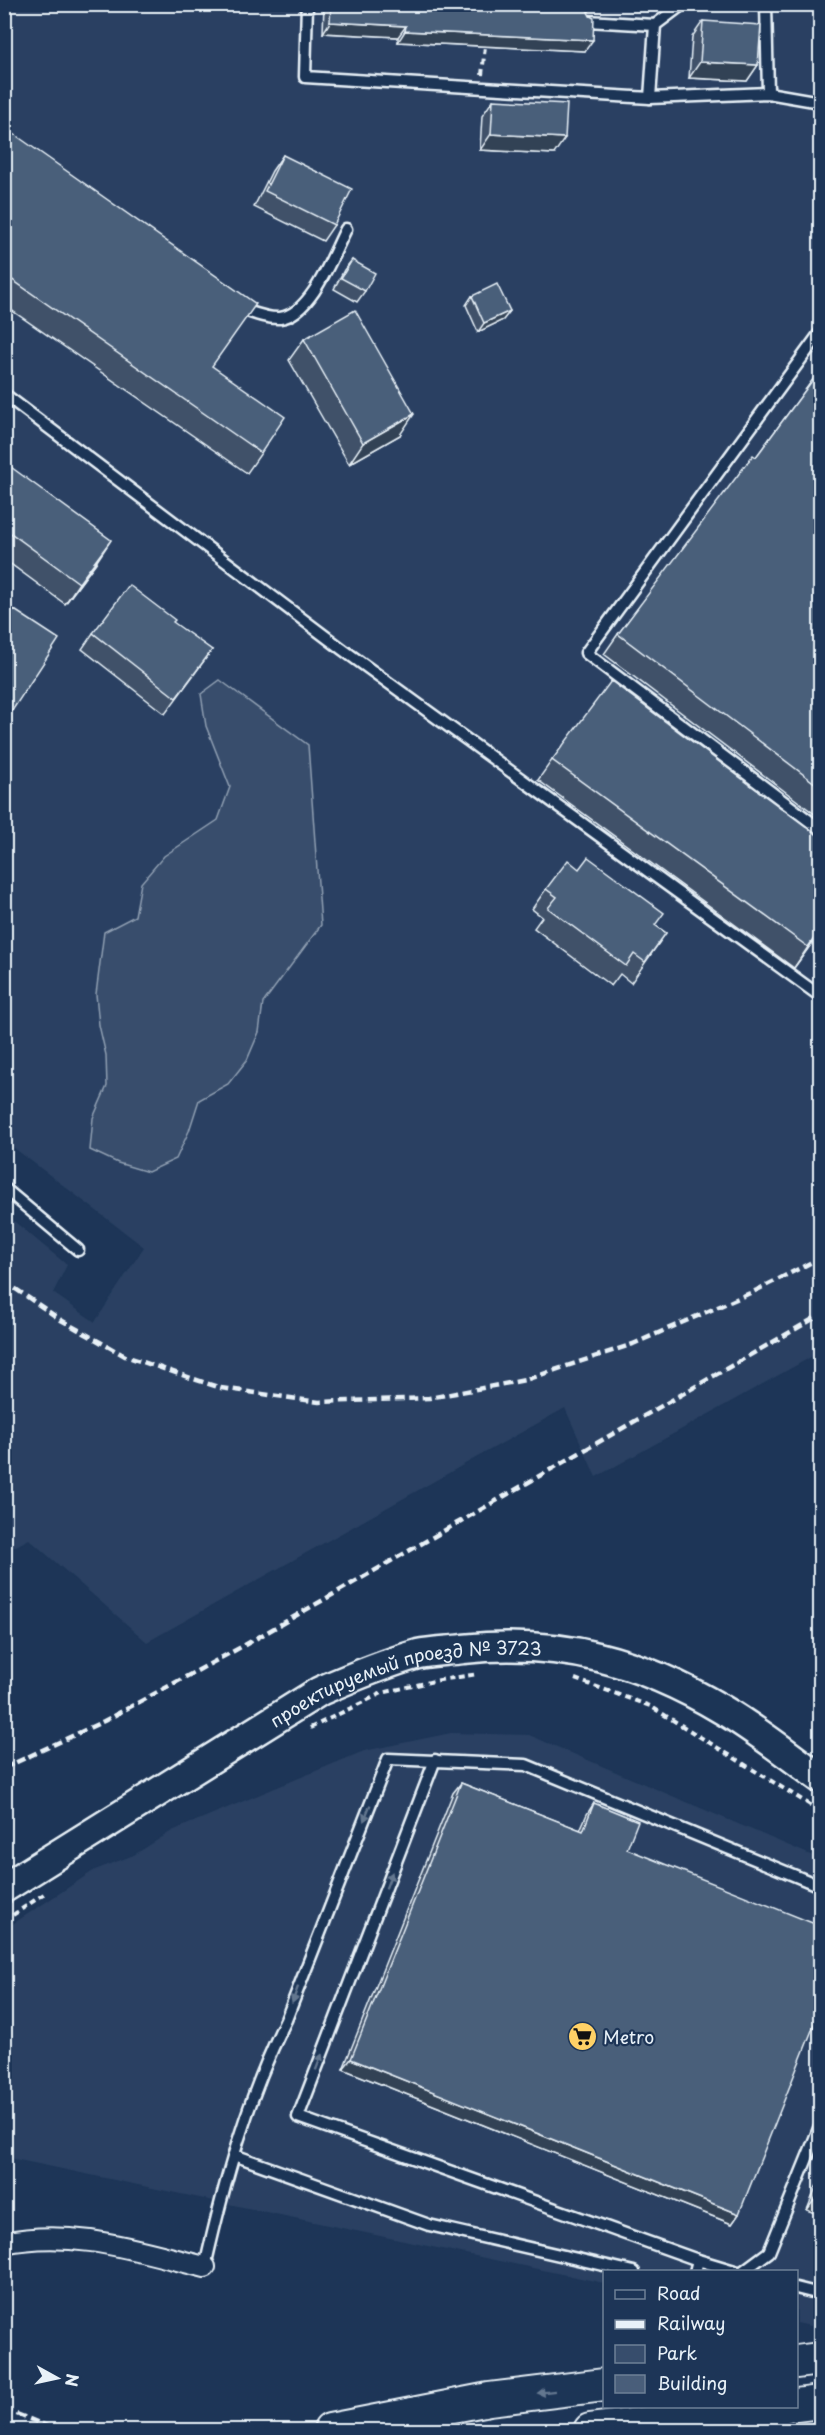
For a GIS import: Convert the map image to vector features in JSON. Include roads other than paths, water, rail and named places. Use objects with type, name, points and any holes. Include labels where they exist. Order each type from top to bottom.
[{"type":"main road","name":"проектируемый проезд № 3723","points":[[4,1888],[320,1691],[362,1673],[420,1654],[479,1647],[544,1647],[601,1656],[659,1678],[723,1711],[820,1778]]},
{"type":"main road","points":[[798,2362],[820,2359]]},
{"type":"main road","points":[[330,2430],[489,2399],[603,2385]]},
{"type":"main road","points":[[798,2405],[820,2402]]},
{"type":"main road","points":[[590,2430],[769,2408]]},
{"type":"street","points":[[4,2242],[61,2238],[96,2240],[205,2267]]},
{"type":"lane","points":[[307,4],[305,77],[650,98],[768,93],[820,102]]},
{"type":"lane","points":[[587,21],[655,25],[683,4]]},
{"type":"lane","points":[[766,4],[768,93]]},
{"type":"lane","points":[[650,98],[655,25]]},
{"type":"lane","points":[[227,301],[245,310],[280,318],[298,310],[315,291],[346,229]]},
{"type":"lane","points":[[820,333],[586,653],[820,829]]},
{"type":"lane","points":[[4,393],[342,649],[820,996]]},
{"type":"lane","points":[[4,1188],[78,1250]]},
{"type":"lane","points":[[205,2267],[234,2155],[270,2051],[285,2020],[388,1759],[526,1765],[820,1886]]},
{"type":"lane","points":[[435,1760],[298,2117],[698,2260],[736,2270]]},
{"type":"lane","points":[[742,2270],[770,2252],[820,2126]]},
{"type":"lane","points":[[234,2155],[429,2224],[629,2270]]},
{"type":"lane","points":[[694,2270],[698,2260]]},
{"type":"lane","points":[[798,2288],[820,2294]]},
{"type":"railway","points":[[4,1281],[61,1320],[125,1356],[221,1388],[319,1402],[429,1398],[525,1380],[633,1344],[757,1290],[820,1258]]},
{"type":"railway","points":[[4,1768],[104,1721],[243,1646],[820,1315]]},
{"type":"railway","points":[[4,2409],[57,2430]]},
{"type":"railway","points":[[4,2427],[12,2430]]},
{"type":"place","name":"Metro","points":[[582,2036]]}]
